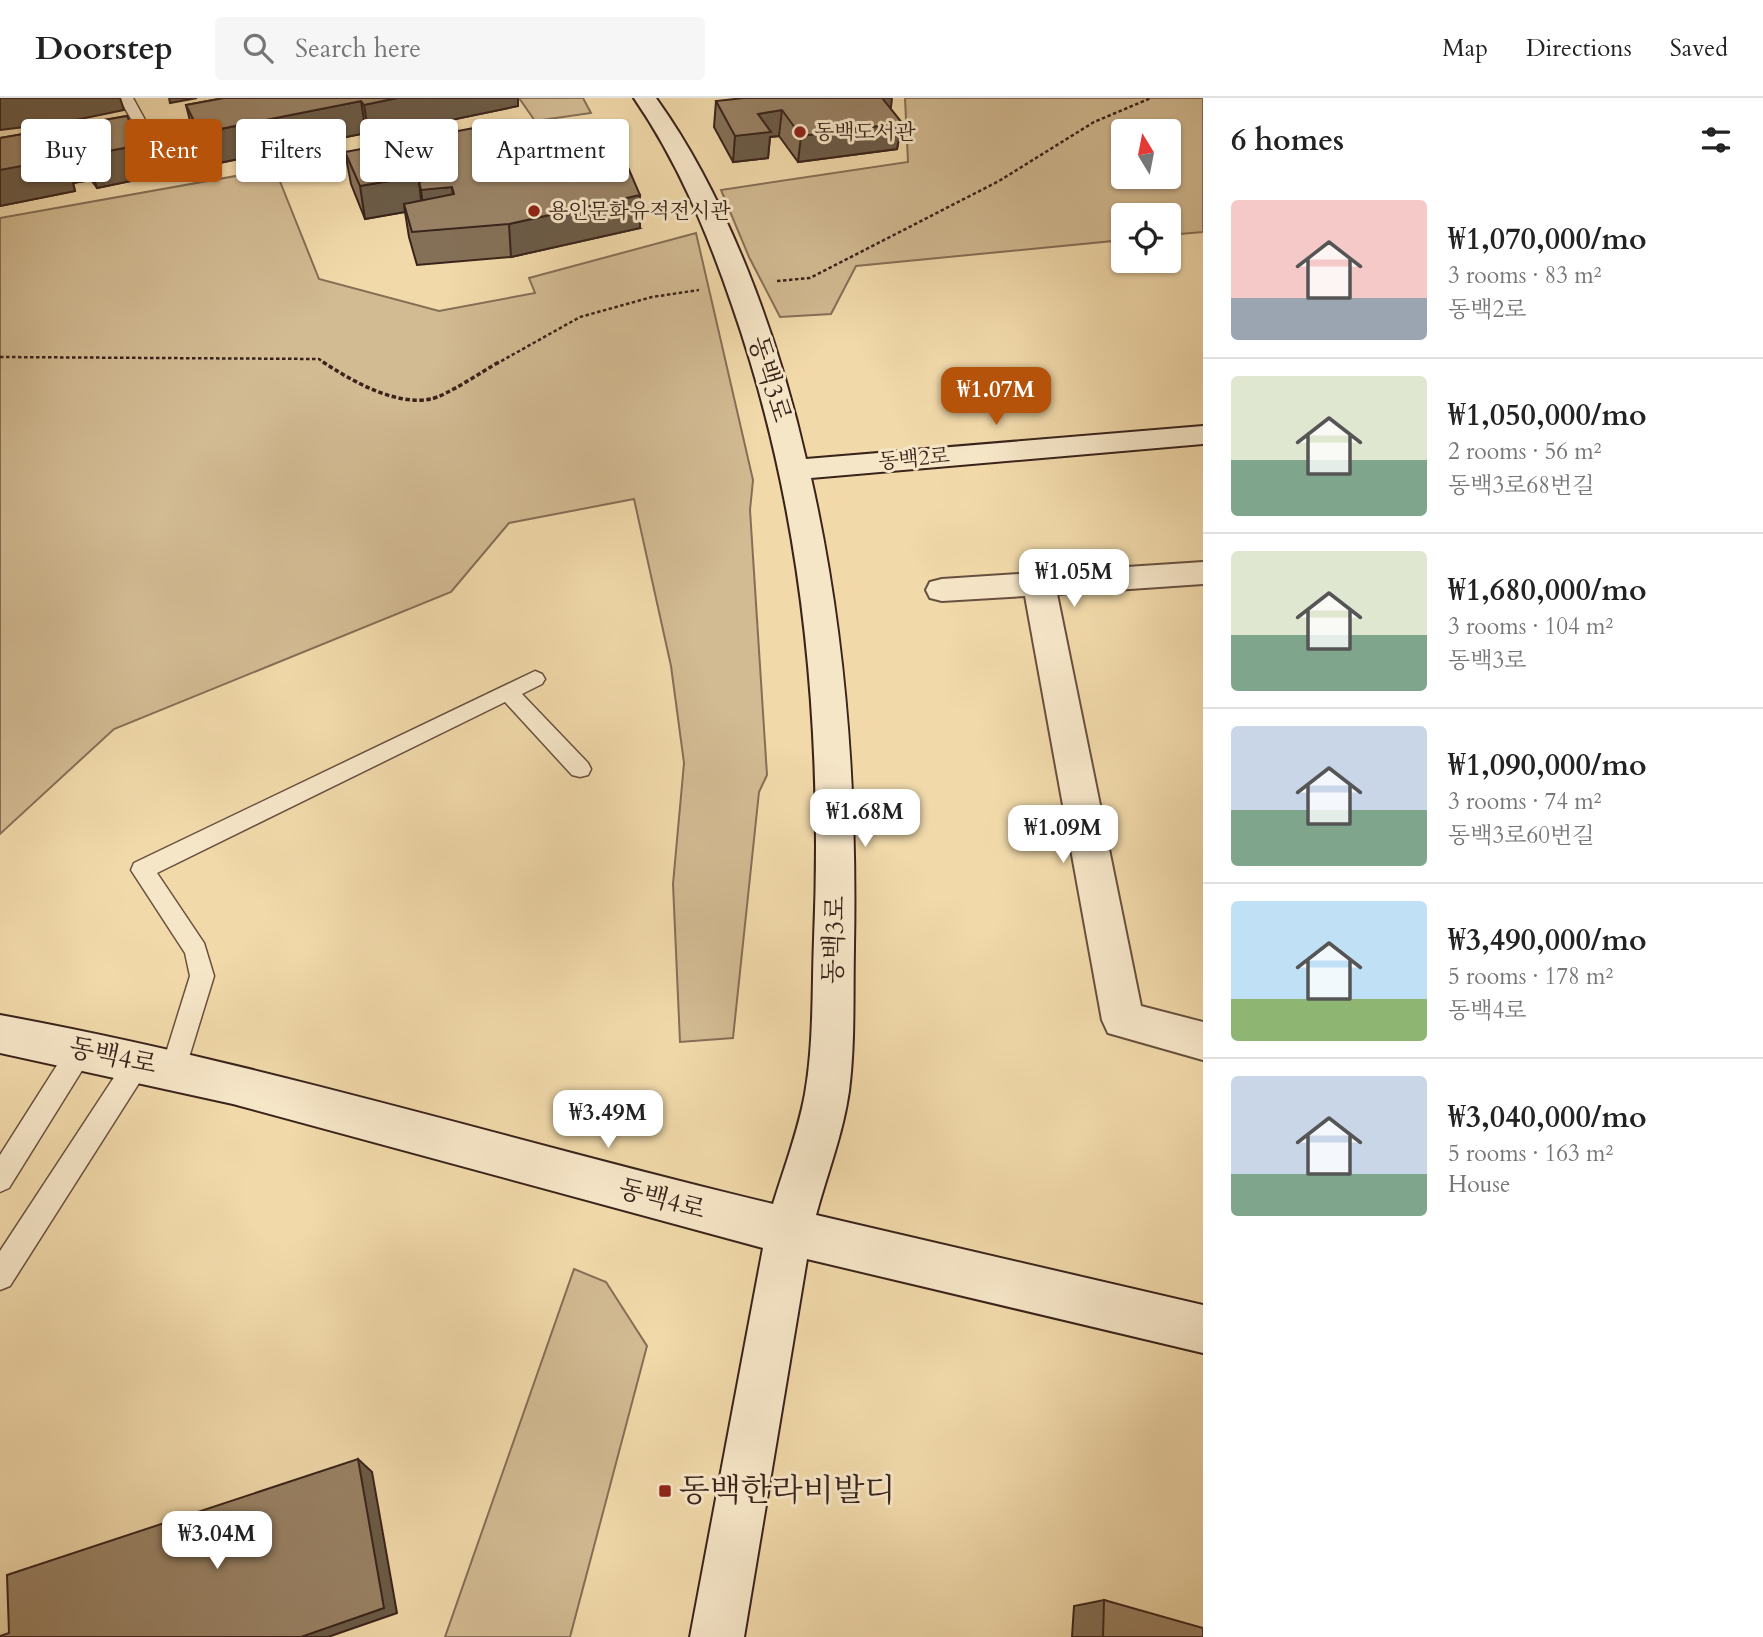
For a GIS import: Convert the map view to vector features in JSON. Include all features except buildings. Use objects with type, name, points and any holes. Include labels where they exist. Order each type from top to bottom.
[{"type":"street","name":"동백3로","points":[[645,98],[662,120],[717,230],[766,357],[787,435],[816,583],[834,779],[836,913],[827,1093],[789,1233],[717,1637]]},
{"type":"street","name":"동백2로","points":[[792,470],[1203,435]]},
{"type":"street","points":[[942,590],[1203,573]]},
{"type":"street","points":[[1039,584],[1123,1020],[1203,1041]]},
{"type":"street","name":"동백4로","points":[[0,1034],[82,1048],[157,1065],[789,1233],[1203,1329]]},
{"type":"lane","points":[[126,98],[138,119]]},
{"type":"lane","points":[[213,119],[235,114]]},
{"type":"lane","points":[[0,1276],[157,1065],[202,976],[196,950],[142,870],[534,679]]},
{"type":"lane","points":[[508,692],[580,769]]},
{"type":"lane","points":[[0,1178],[82,1048]]},
{"type":"path","points":[[0,357],[319,359],[346,377],[398,398],[432,399],[580,317],[652,297],[739,284],[810,278],[999,181],[1094,122],[1151,98]]},
{"type":"shaded area","points":[[519,98],[583,98],[591,113],[549,119],[534,119]]},
{"type":"shaded area","points":[[905,98],[1203,98],[1203,232],[1181,234],[1181,203],[1111,203],[1111,241],[856,266],[831,314],[780,317],[749,257],[721,190],[908,162]]},
{"type":"shaded area","points":[[236,176],[236,182],[280,182],[319,279],[439,311],[535,293],[529,278],[696,233],[753,480],[750,510],[767,775],[759,792],[733,1038],[680,1042],[673,884],[684,763],[671,666],[634,499],[509,523],[451,592],[114,729],[0,834],[0,218],[202,182],[222,182],[222,178]]},
{"type":"shaded area","points":[[574,1269],[606,1282],[647,1346],[570,1637],[445,1637]]},
{"type":"place","name":"동백도서관","points":[[800,132]]},
{"type":"place","name":"용인문화유적전시관","points":[[534,211]]},
{"type":"place","name":"동백한라비발디","points":[[665,1491]]}]
